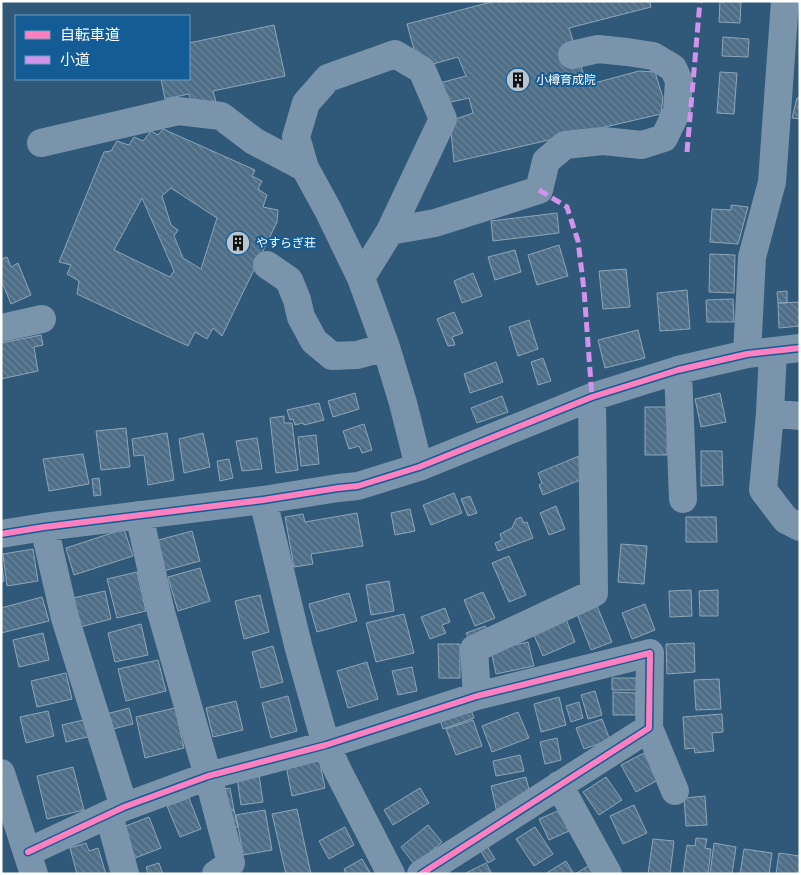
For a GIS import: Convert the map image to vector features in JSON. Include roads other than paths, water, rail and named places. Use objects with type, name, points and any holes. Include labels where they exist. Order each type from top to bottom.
[{"type":"street","points":[[785,1],[772,182],[752,257],[760,352],[770,413],[763,490],[786,520],[800,527]]},
{"type":"street","points":[[390,231],[435,223],[538,190],[546,162],[565,145],[603,141],[642,145],[664,138],[677,112],[679,81],[673,68],[653,56],[626,52],[598,49],[572,55]]},
{"type":"street","points":[[361,278],[390,231],[443,119],[422,70],[395,54],[328,78],[306,103],[296,137],[305,168],[361,278],[386,346],[419,468]]},
{"type":"street","points":[[41,143],[178,111],[221,116],[254,141],[305,168]]},
{"type":"street","points":[[267,265],[289,280],[302,317],[314,341],[332,356],[357,355],[386,346]]},
{"type":"street","points":[[1,328],[42,319]]},
{"type":"street","points":[[1,534],[358,486],[419,468],[592,397],[678,370],[760,352],[800,348]]},
{"type":"street","points":[[678,370],[682,499]]},
{"type":"street","points":[[477,696],[474,649],[594,593],[592,397]]},
{"type":"street","points":[[770,413],[800,416]]},
{"type":"street","points":[[263,500],[299,649],[326,745],[391,874]]},
{"type":"street","points":[[139,515],[161,612],[231,863],[216,874]]},
{"type":"street","points":[[44,527],[65,618],[116,811],[125,874]]},
{"type":"street","points":[[1,773],[31,863],[116,811],[208,776],[326,745],[477,696],[650,653],[648,728],[675,791]]},
{"type":"street","points":[[421,874],[648,728]]},
{"type":"street","points":[[559,785],[608,874]]},
{"type":"place","name":"小樽育成院","points":[[518,80]]},
{"type":"place","name":"やすらぎ荘","points":[[238,243]]}]
